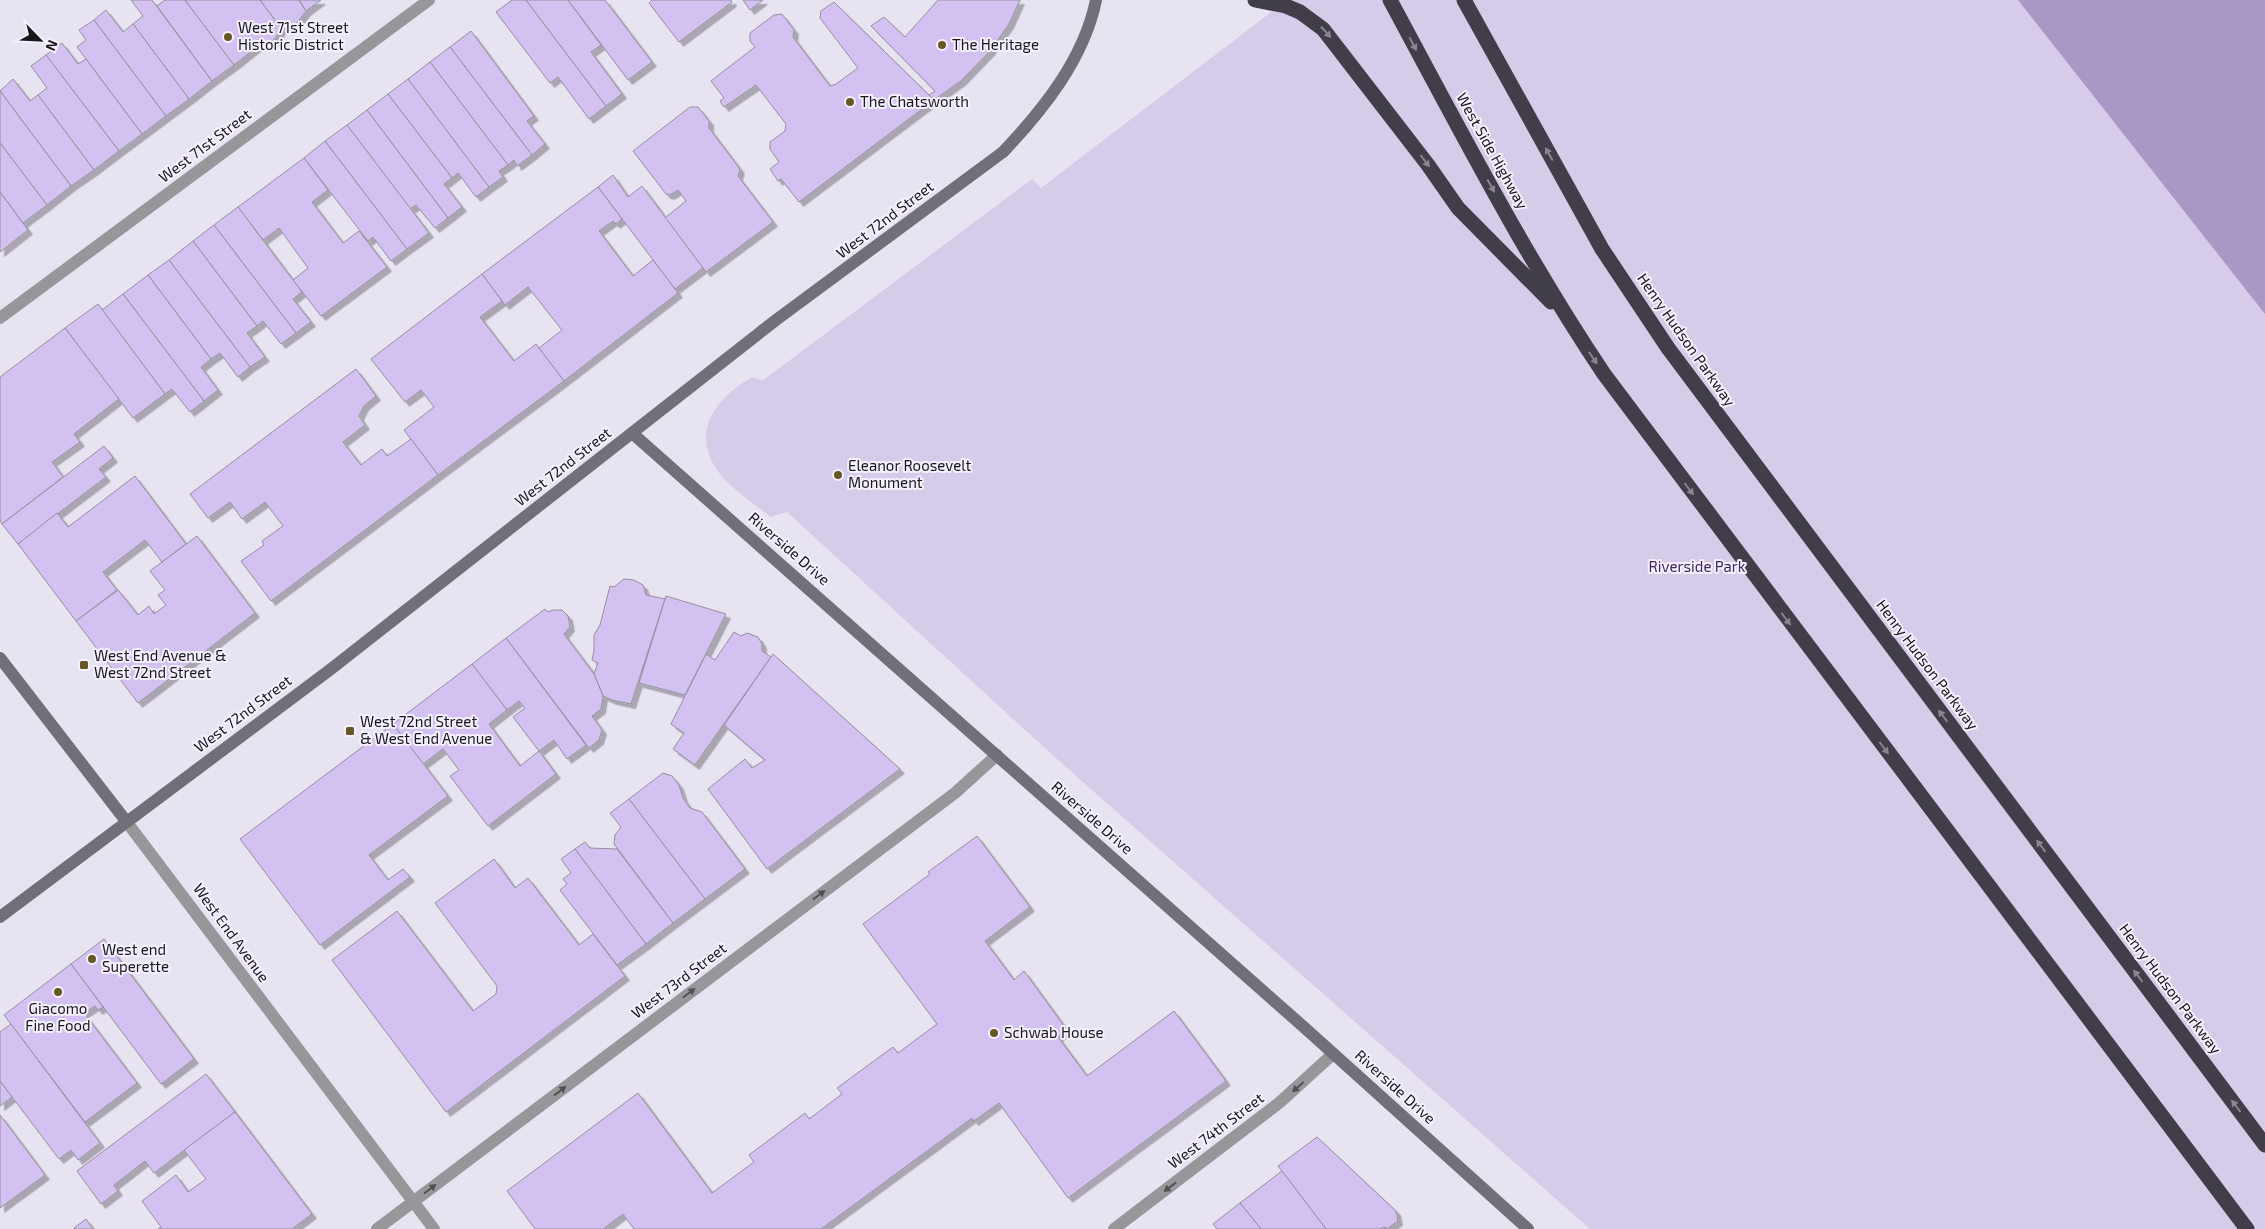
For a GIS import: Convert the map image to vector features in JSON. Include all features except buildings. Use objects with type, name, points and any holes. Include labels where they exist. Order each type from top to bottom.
[{"type":"highway","points":[[1254,0],[1286,6],[1300,12],[1324,29],[1428,165],[1458,208],[1566,317],[1642,427],[2247,1229]]},
{"type":"highway","name":"West Side Highway","points":[[1390,0],[1566,317]]},
{"type":"highway","name":"Henry Hudson Parkway","points":[[1464,0],[1602,249],[1668,348],[2265,1145]]},
{"type":"main road","name":"West 72nd Street","points":[[0,917],[331,668],[776,320],[1003,152],[1040,112],[1057,87],[1084,36],[1096,0]]},
{"type":"main road","name":"Riverside Drive","points":[[632,433],[998,756],[1528,1229]]},
{"type":"main road","name":"West End Avenue","points":[[0,658],[126,821]]},
{"type":"street","name":"West 71st Street","points":[[0,318],[429,0]]},
{"type":"street","name":"West 73rd Street","points":[[377,1229],[955,793],[998,756]]},
{"type":"street","name":"West End Avenue","points":[[126,821],[434,1229]]},
{"type":"street","name":"West 74th Street","points":[[1114,1229],[1279,1103],[1333,1054]]},
{"type":"green space","name":"Riverside Park","points":[[1287,0],[2019,0],[2265,313],[2265,1229],[1590,1229],[1058,760],[787,512],[770,517],[737,491],[720,474],[711,459],[706,432],[710,419],[717,407],[738,386],[752,377],[762,381],[1032,179],[1041,188]]},
{"type":"shaded area","points":[[2018,0],[2265,0],[2265,314]]},
{"type":"place","name":"West 71st Street Historic District","points":[[228,37]]},
{"type":"place","name":"The Heritage","points":[[942,45]]},
{"type":"place","name":"The Chatsworth","points":[[850,102]]},
{"type":"place","name":"Eleanor Roosevelt Monument","points":[[838,475]]},
{"type":"place","name":"West End Avenue & West 72nd Street","points":[[84,665]]},
{"type":"place","name":"West 72nd Street & West End Avenue","points":[[350,731]]},
{"type":"place","name":"West end Superette","points":[[92,959]]},
{"type":"place","name":"Giacomo Fine Food","points":[[58,992]]},
{"type":"place","name":"Schwab House","points":[[994,1033]]}]
